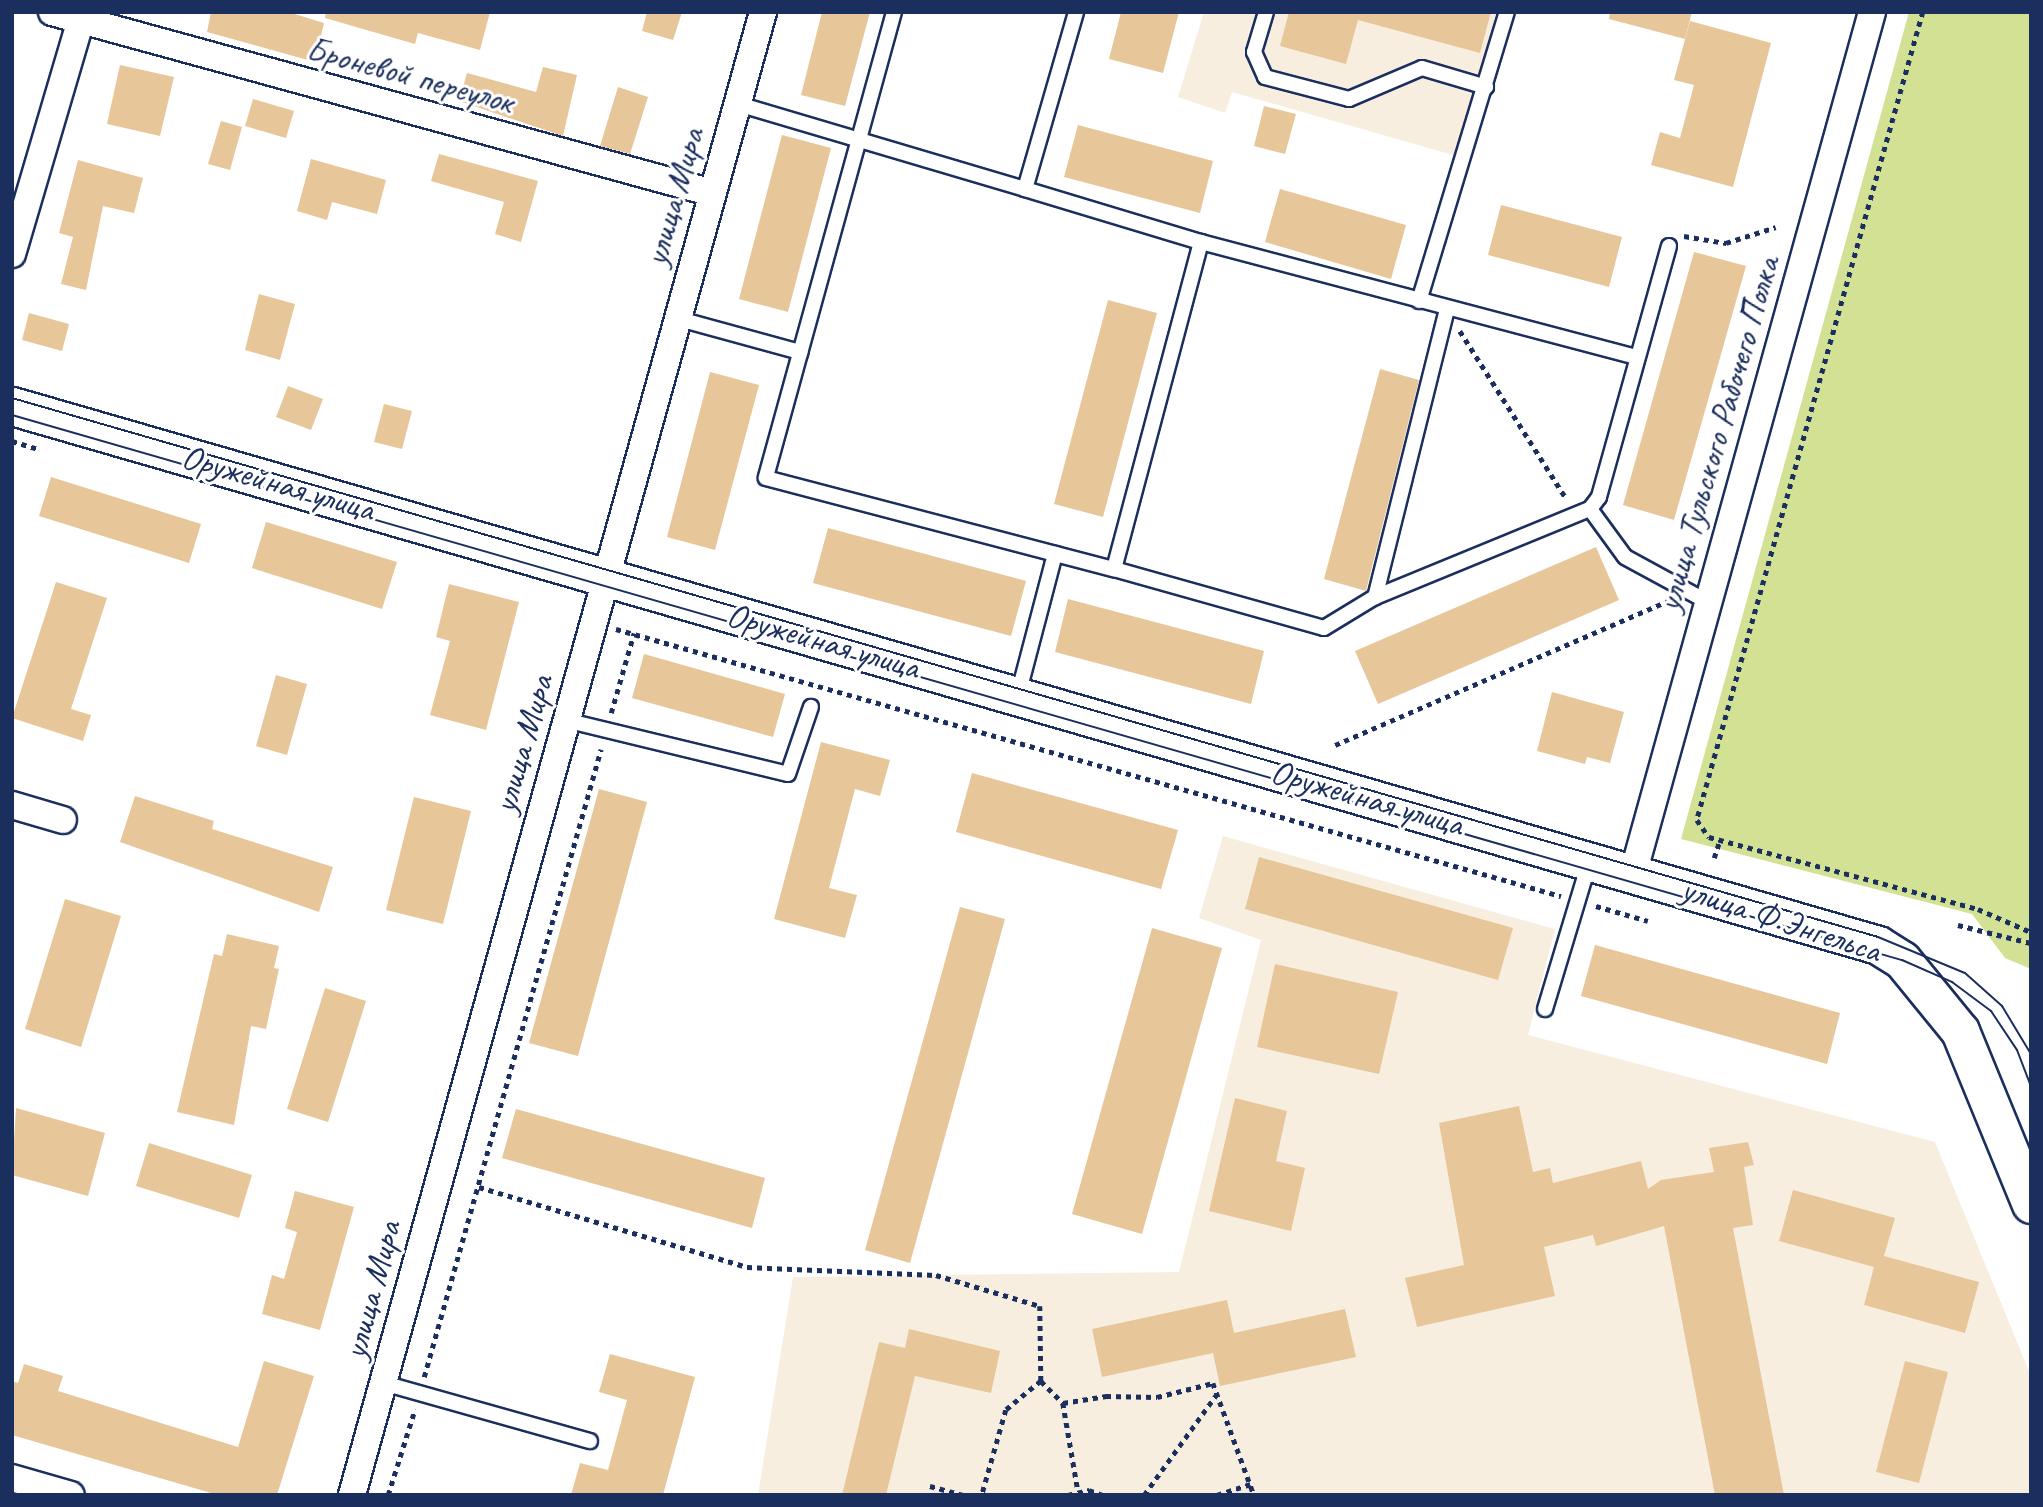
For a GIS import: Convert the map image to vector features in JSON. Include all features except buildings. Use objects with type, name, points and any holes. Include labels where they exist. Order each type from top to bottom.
[{"type":"street","name":"Броневой переулок","points":[[52,12],[82,16],[709,192]]},
{"type":"street","name":"улица Мира","points":[[352,1495],[565,720],[607,578],[709,192],[738,104],[763,12]]},
{"type":"street","name":"улица Тульского Рабочего Полка","points":[[1633,874],[1872,12]]},
{"type":"street","points":[[12,254],[82,16]]},
{"type":"street","name":"Оружейная улица","points":[[12,406],[1633,874]]},
{"type":"street","points":[[12,805],[63,820]]},
{"type":"street","name":"улица Ф.Энгельса","points":[[1633,874],[1878,945],[1902,960],[1960,1031],[2031,1204]]},
{"type":"street","points":[[12,1478],[71,1495]]},
{"type":"lane","points":[[894,12],[862,139],[766,478],[1114,569],[1324,628],[1375,597],[1583,512],[1599,497],[1669,246]]},
{"type":"lane","points":[[1025,189],[1076,12]]},
{"type":"lane","points":[[1266,12],[1254,52],[1265,77],[1349,99],[1422,68],[1486,87]]},
{"type":"lane","points":[[1419,301],[1507,12]]},
{"type":"lane","points":[[738,104],[1201,242],[1637,358]]},
{"type":"lane","points":[[1114,569],[1201,242]]},
{"type":"lane","points":[[1375,597],[1447,309]]},
{"type":"lane","points":[[676,318],[800,352]]},
{"type":"lane","points":[[1583,512],[1626,557],[1708,602]]},
{"type":"lane","points":[[1017,697],[1055,554]]},
{"type":"lane","points":[[565,720],[788,775],[811,707]]},
{"type":"lane","points":[[1545,1009],[1589,861]]},
{"type":"lane","points":[[383,1383],[590,1441]]},
{"type":"path","points":[[1923,12],[1697,820],[1701,830],[1720,840],[1978,909],[2031,932]]},
{"type":"path","points":[[1669,246],[1687,234],[1726,243],[1776,227]]},
{"type":"path","points":[[1447,309],[1583,512]]},
{"type":"path","points":[[1335,745],[1671,599]]},
{"type":"path","points":[[388,1495],[479,1187],[634,633],[1648,921]]},
{"type":"path","points":[[1714,858],[1720,840]]},
{"type":"path","points":[[1958,925],[2031,943]]},
{"type":"path","points":[[479,1187],[747,1267],[936,1275],[1040,1306],[1041,1381],[1063,1403],[1079,1491]]},
{"type":"path","points":[[982,1495],[1006,1410],[1041,1381]]},
{"type":"path","points":[[1063,1403],[1106,1396],[1157,1397],[1213,1383],[1254,1495]]},
{"type":"path","points":[[1144,1495],[1217,1394]]},
{"type":"path","points":[[1217,1495],[1250,1484]]},
{"type":"path","points":[[930,1486],[964,1495]]},
{"type":"path","points":[[1068,1495],[1079,1491],[1103,1495]]},
{"type":"shaded area","points":[[1204,12],[1496,12],[1460,157],[1232,92],[1225,113],[1178,97]]},
{"type":"shaded area","points":[[1223,836],[1555,929],[1528,1035],[1935,1142],[2031,1376],[2031,1495],[758,1495],[793,1277],[1179,1272],[1261,940],[1199,918]]},
{"type":"green space","points":[[1909,12],[2031,12],[2031,969],[2005,958],[1972,914],[1681,839]]},
{"type":"tram line","points":[[12,398],[1878,937],[1965,973],[2002,1006],[2031,1054]]},
{"type":"tram line","points":[[12,415],[1902,960],[1952,982],[1991,1011],[2017,1050],[2031,1086]]}]
